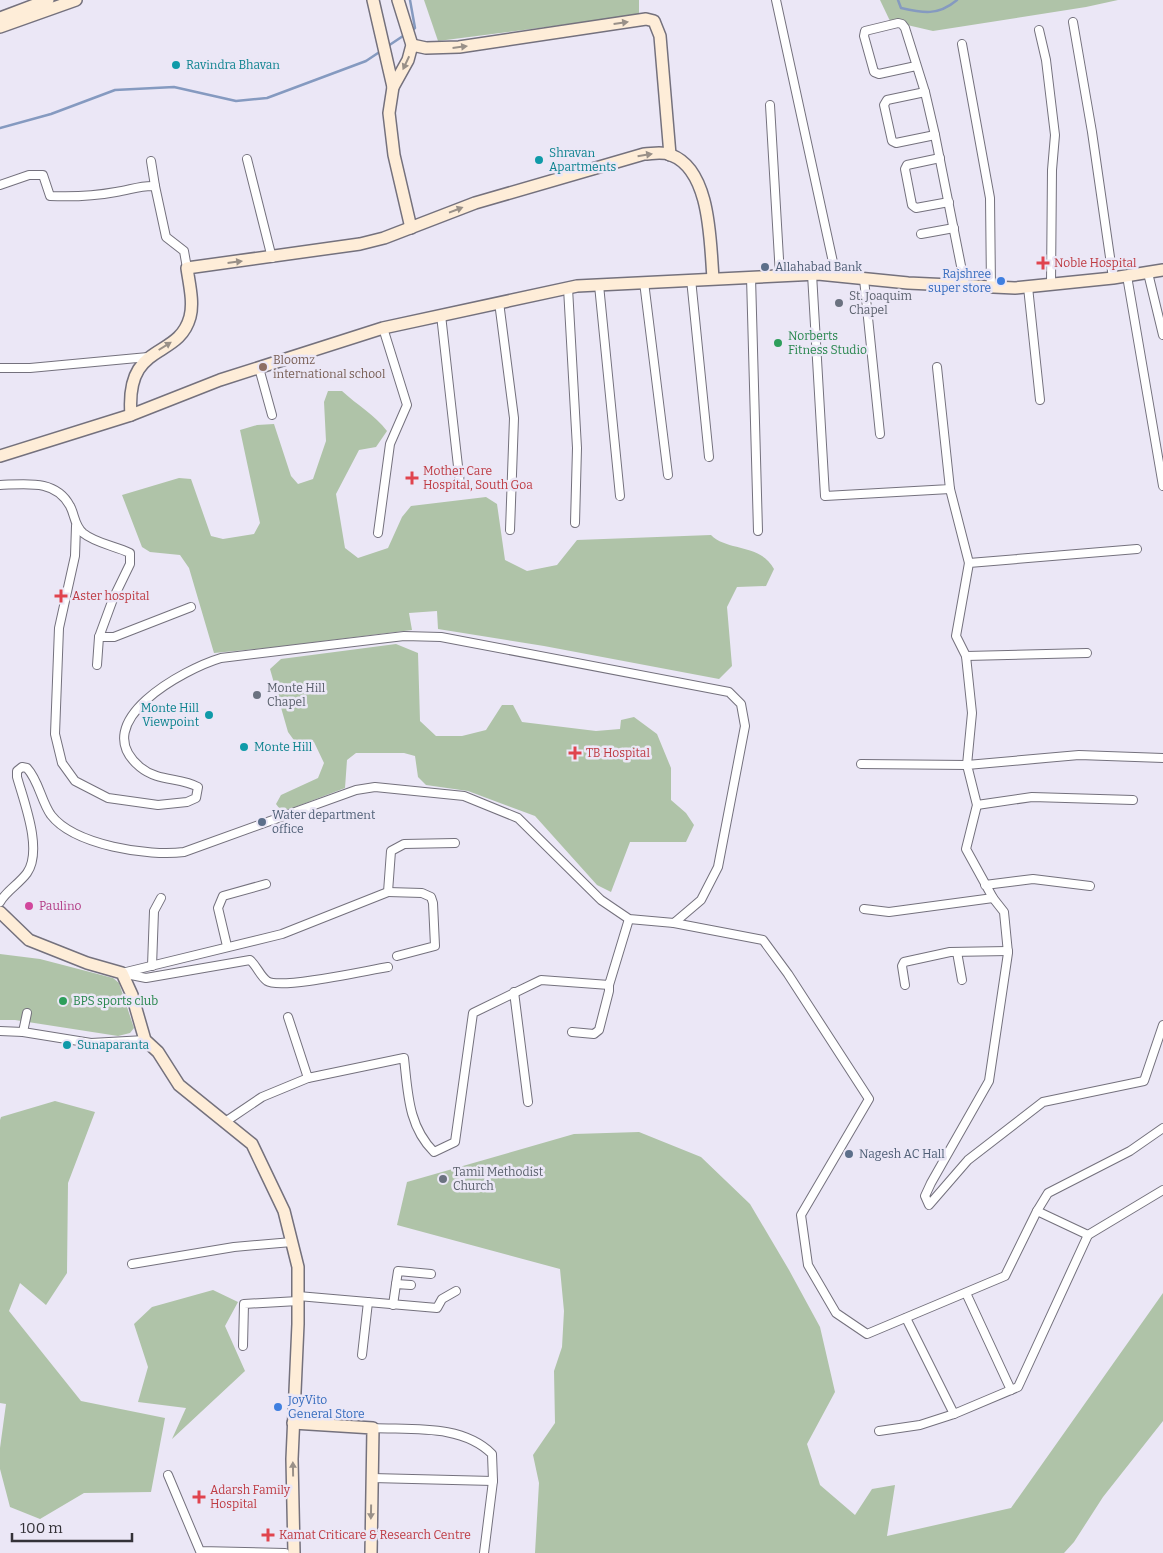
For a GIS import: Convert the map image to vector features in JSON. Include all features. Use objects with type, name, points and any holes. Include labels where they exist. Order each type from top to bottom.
[{"type":"street","points":[[0,18],[48,0]]},
{"type":"street","points":[[0,27],[62,2],[76,0]]},
{"type":"street","points":[[373,0],[393,87]]},
{"type":"street","points":[[398,0],[410,36],[408,60],[393,87],[389,113],[391,136],[410,228]]},
{"type":"street","points":[[776,0],[836,276]]},
{"type":"street","points":[[410,36],[426,48],[459,47],[646,19],[654,21],[660,36],[670,154]]},
{"type":"street","points":[[1073,22],[1092,132],[1113,278]]},
{"type":"street","points":[[916,66],[879,74],[874,72],[864,36],[865,31],[888,25],[902,24],[925,92],[936,135],[966,286]]},
{"type":"street","points":[[1039,30],[1046,60],[1054,135],[1051,284]]},
{"type":"street","points":[[962,44],[990,198],[991,287]]},
{"type":"street","points":[[925,92],[887,100],[884,105],[892,141],[896,143],[936,135]]},
{"type":"street","points":[[770,105],[780,276]]},
{"type":"street","points":[[187,268],[272,258],[360,244],[410,228],[475,202],[574,173],[644,154],[670,154],[693,172],[702,194],[713,278]]},
{"type":"street","points":[[940,158],[907,165],[905,169],[912,205],[916,208],[949,202]]},
{"type":"street","points":[[247,159],[272,258]]},
{"type":"street","points":[[131,415],[132,382],[141,364],[183,331],[192,309],[184,250],[166,237],[151,161]]},
{"type":"street","points":[[0,185],[34,174],[42,175],[50,196],[95,195],[119,192],[137,186],[155,186]]},
{"type":"street","points":[[920,234],[954,228]]},
{"type":"street","points":[[0,456],[131,415],[220,380],[383,328],[568,288],[599,284],[812,274],[966,286],[1028,287],[1113,278],[1163,270]]},
{"type":"street","points":[[1148,273],[1163,335]]},
{"type":"street","points":[[812,274],[825,496],[950,489]]},
{"type":"street","points":[[1127,276],[1163,486]]},
{"type":"street","points":[[751,277],[758,531]]},
{"type":"street","points":[[690,279],[709,457]]},
{"type":"street","points":[[864,279],[880,434]]},
{"type":"street","points":[[644,282],[668,475]]},
{"type":"street","points":[[599,284],[620,496]]},
{"type":"street","points":[[1028,287],[1040,400]]},
{"type":"street","points":[[568,288],[577,448],[575,523]]},
{"type":"street","points":[[499,302],[514,418],[510,530]]},
{"type":"street","points":[[441,314],[460,484]]},
{"type":"street","points":[[378,533],[390,444],[407,405],[383,328]]},
{"type":"street","points":[[0,368],[30,368],[148,357]]},
{"type":"street","points":[[937,367],[950,489],[969,563],[956,636],[966,656],[972,713],[967,765],[977,805],[966,849],[985,885],[1004,912],[1008,951],[989,1081],[931,1183],[925,1196],[929,1205],[968,1160],[1043,1102],[1144,1081],[1163,1025]]},
{"type":"street","points":[[259,368],[272,415]]},
{"type":"street","points":[[0,485],[44,484],[62,494],[76,526],[75,556],[59,628],[55,734],[62,763],[75,781],[108,798],[158,805],[187,802],[196,798],[198,787],[189,782],[164,779],[140,767],[130,757],[125,742],[125,728],[134,711],[154,693],[202,664],[221,658],[404,636],[441,637],[729,692],[741,704],[745,726],[718,867],[701,900],[674,923]]},
{"type":"street","points":[[76,526],[84,534],[130,553],[130,564],[113,599],[99,637],[97,665]]},
{"type":"street","points":[[969,563],[1137,549]]},
{"type":"street","points":[[99,637],[114,637],[192,607]]},
{"type":"street","points":[[966,656],[1087,654]]},
{"type":"street","points":[[861,764],[967,765],[1079,755],[1163,758]]},
{"type":"street","points":[[0,902],[27,872],[32,859],[34,846],[17,777],[17,771],[22,767],[27,768],[33,774],[43,802],[53,817],[67,828],[118,849],[166,855],[184,852],[356,790],[375,787],[464,796],[518,818],[601,900],[629,919],[674,923],[763,940],[788,974],[869,1099],[801,1215],[808,1266],[836,1313],[867,1334],[1005,1276],[1048,1193],[1130,1151],[1163,1128]]},
{"type":"street","points":[[977,805],[1032,797],[1133,800]]},
{"type":"street","points":[[388,892],[391,851],[404,844],[455,843]]},
{"type":"street","points":[[985,885],[1033,879],[1090,886]]},
{"type":"street","points":[[227,946],[218,908],[223,896],[266,884]]},
{"type":"street","points":[[122,973],[282,934],[388,892],[422,893],[431,897],[433,903],[435,946],[397,956]]},
{"type":"street","points":[[152,966],[154,911],[161,898]]},
{"type":"street","points":[[864,909],[889,912],[993,898]]},
{"type":"street","points":[[0,912],[29,940],[87,963],[146,978],[250,960],[268,981],[279,984],[327,979],[388,967]]},
{"type":"street","points":[[572,1032],[594,1034],[599,1030],[609,986],[629,919]]},
{"type":"street","points":[[905,986],[902,966],[904,962],[957,952],[1008,951]]},
{"type":"street","points":[[957,952],[962,980]]},
{"type":"street","points":[[122,973],[132,995],[145,1040],[158,1052],[179,1085],[252,1144],[284,1211],[298,1267],[294,1423],[294,1553]]},
{"type":"street","points":[[225,1122],[262,1097],[308,1078],[404,1058],[411,1112],[421,1139],[434,1152],[456,1142],[473,1013],[541,980],[609,986]]},
{"type":"street","points":[[514,992],[528,1102]]},
{"type":"street","points":[[23,1032],[27,1013]]},
{"type":"street","points":[[288,1017],[308,1078]]},
{"type":"street","points":[[0,1031],[23,1032],[91,1043],[145,1040]]},
{"type":"street","points":[[879,1431],[920,1425],[954,1414],[1018,1387],[1088,1235],[1163,1190]]},
{"type":"street","points":[[1037,1211],[1088,1235]]},
{"type":"street","points":[[132,1264],[234,1246],[292,1242]]},
{"type":"street","points":[[393,1305],[398,1271],[431,1274]]},
{"type":"street","points":[[396,1284],[411,1285]]},
{"type":"street","points":[[243,1346],[244,1304],[298,1299],[368,1302],[437,1308],[442,1299],[456,1291]]},
{"type":"street","points":[[966,1292],[1011,1390]]},
{"type":"street","points":[[362,1355],[368,1302]]},
{"type":"street","points":[[906,1318],[954,1414]]},
{"type":"street","points":[[294,1423],[458,1434],[480,1442],[492,1454],[493,1481],[484,1553]]},
{"type":"street","points":[[371,1553],[373,1428]]},
{"type":"street","points":[[168,1475],[200,1551],[286,1553]]},
{"type":"street","points":[[372,1478],[493,1481]]},
{"type":"green space","points":[[424,0],[639,0],[639,15],[438,41]]},
{"type":"green space","points":[[880,0],[1118,0],[1086,7],[933,31],[890,21]]},
{"type":"green space","points":[[328,391],[342,391],[387,431],[376,447],[359,450],[336,494],[345,548],[358,558],[388,548],[402,517],[411,506],[486,497],[497,504],[505,560],[527,571],[557,565],[577,540],[711,535],[726,544],[761,555],[774,569],[766,586],[737,587],[727,607],[732,666],[719,679],[544,646],[438,629],[437,611],[409,613],[412,630],[214,653],[189,568],[180,555],[150,552],[142,547],[122,495],[179,478],[191,479],[211,536],[223,539],[254,534],[260,523],[240,430],[257,425],[274,424],[291,476],[298,484],[313,479],[326,441],[324,402]]},
{"type":"green space","points":[[396,644],[418,653],[420,721],[436,736],[462,736],[486,730],[502,705],[513,705],[522,722],[596,731],[620,729],[621,720],[634,717],[657,734],[671,768],[671,800],[686,813],[694,825],[686,842],[630,842],[611,892],[597,885],[535,816],[468,791],[426,785],[418,777],[415,756],[404,753],[356,753],[347,760],[345,788],[282,812],[276,804],[281,795],[318,778],[324,763],[314,742],[296,743],[288,732],[270,669],[281,659]]},
{"type":"green space","name":"BPS sports club","points":[[0,954],[40,959],[113,978],[119,983],[134,1028],[130,1033],[118,1036],[15,1020],[0,1020]]},
{"type":"green space","points":[[55,1101],[95,1112],[68,1183],[67,1273],[46,1305],[20,1283],[9,1311],[81,1401],[165,1418],[151,1492],[84,1493],[40,1519],[10,1507],[0,1469],[0,1448],[6,1404],[0,1403],[0,1120],[1,1117]]},
{"type":"green space","points":[[639,1132],[701,1157],[750,1204],[820,1327],[835,1392],[807,1444],[820,1485],[855,1515],[872,1489],[895,1485],[887,1536],[1011,1508],[1163,1293],[1163,1421],[1103,1497],[1074,1542],[1064,1553],[535,1553],[539,1483],[533,1455],[555,1423],[554,1371],[562,1347],[564,1311],[560,1269],[397,1225],[407,1182],[574,1134]]},
{"type":"green space","points":[[213,1290],[238,1302],[225,1326],[245,1371],[172,1439],[186,1408],[138,1402],[148,1367],[134,1324],[152,1307]]},
{"type":"waterway","points":[[410,0],[415,28],[411,31]]},
{"type":"waterway","points":[[898,0],[901,8],[923,12],[943,9],[957,0]]},
{"type":"waterway","points":[[388,46],[406,34]]},
{"type":"waterway","points":[[0,128],[51,114],[115,90],[174,87],[236,101],[267,98],[366,61],[381,51]]},
{"type":"place","name":"Ravindra Bhavan","points":[[176,65]]},
{"type":"place","name":"Shravan Apartments","points":[[539,160]]},
{"type":"place","name":"Noble Hospital","points":[[1043,263]]},
{"type":"place","name":"Allahabad Bank","points":[[765,267]]},
{"type":"place","name":"Rajshree super store","points":[[1001,281]]},
{"type":"place","name":"St. Joaquim Chapel","points":[[839,303]]},
{"type":"place","name":"Norberts Fitness Studio","points":[[778,343]]},
{"type":"place","name":"Bloomz international school","points":[[263,367]]},
{"type":"place","name":"Mother Care Hospital, South Goa","points":[[412,478]]},
{"type":"place","name":"Aster hospital","points":[[61,596]]},
{"type":"place","name":"Monte Hill Chapel","points":[[257,695]]},
{"type":"place","name":"Monte Hill Viewpoint","points":[[209,715]]},
{"type":"place","name":"Monte Hill","points":[[244,747]]},
{"type":"place","name":"TB Hospital","points":[[575,753]]},
{"type":"place","name":"Water department office","points":[[262,822]]},
{"type":"place","name":"Paulino","points":[[29,906]]},
{"type":"place","name":"BPS sports club","points":[[63,1001]]},
{"type":"place","name":"Sunaparanta","points":[[67,1045]]},
{"type":"place","name":"Nagesh AC Hall","points":[[849,1154]]},
{"type":"place","name":"Tamil Methodist Church","points":[[443,1179]]},
{"type":"place","name":"JoyVito General Store","points":[[278,1407]]},
{"type":"place","name":"Adarsh Family Hospital","points":[[199,1497]]},
{"type":"place","name":"Kamat Criticare & Research Centre","points":[[268,1535]]}]
